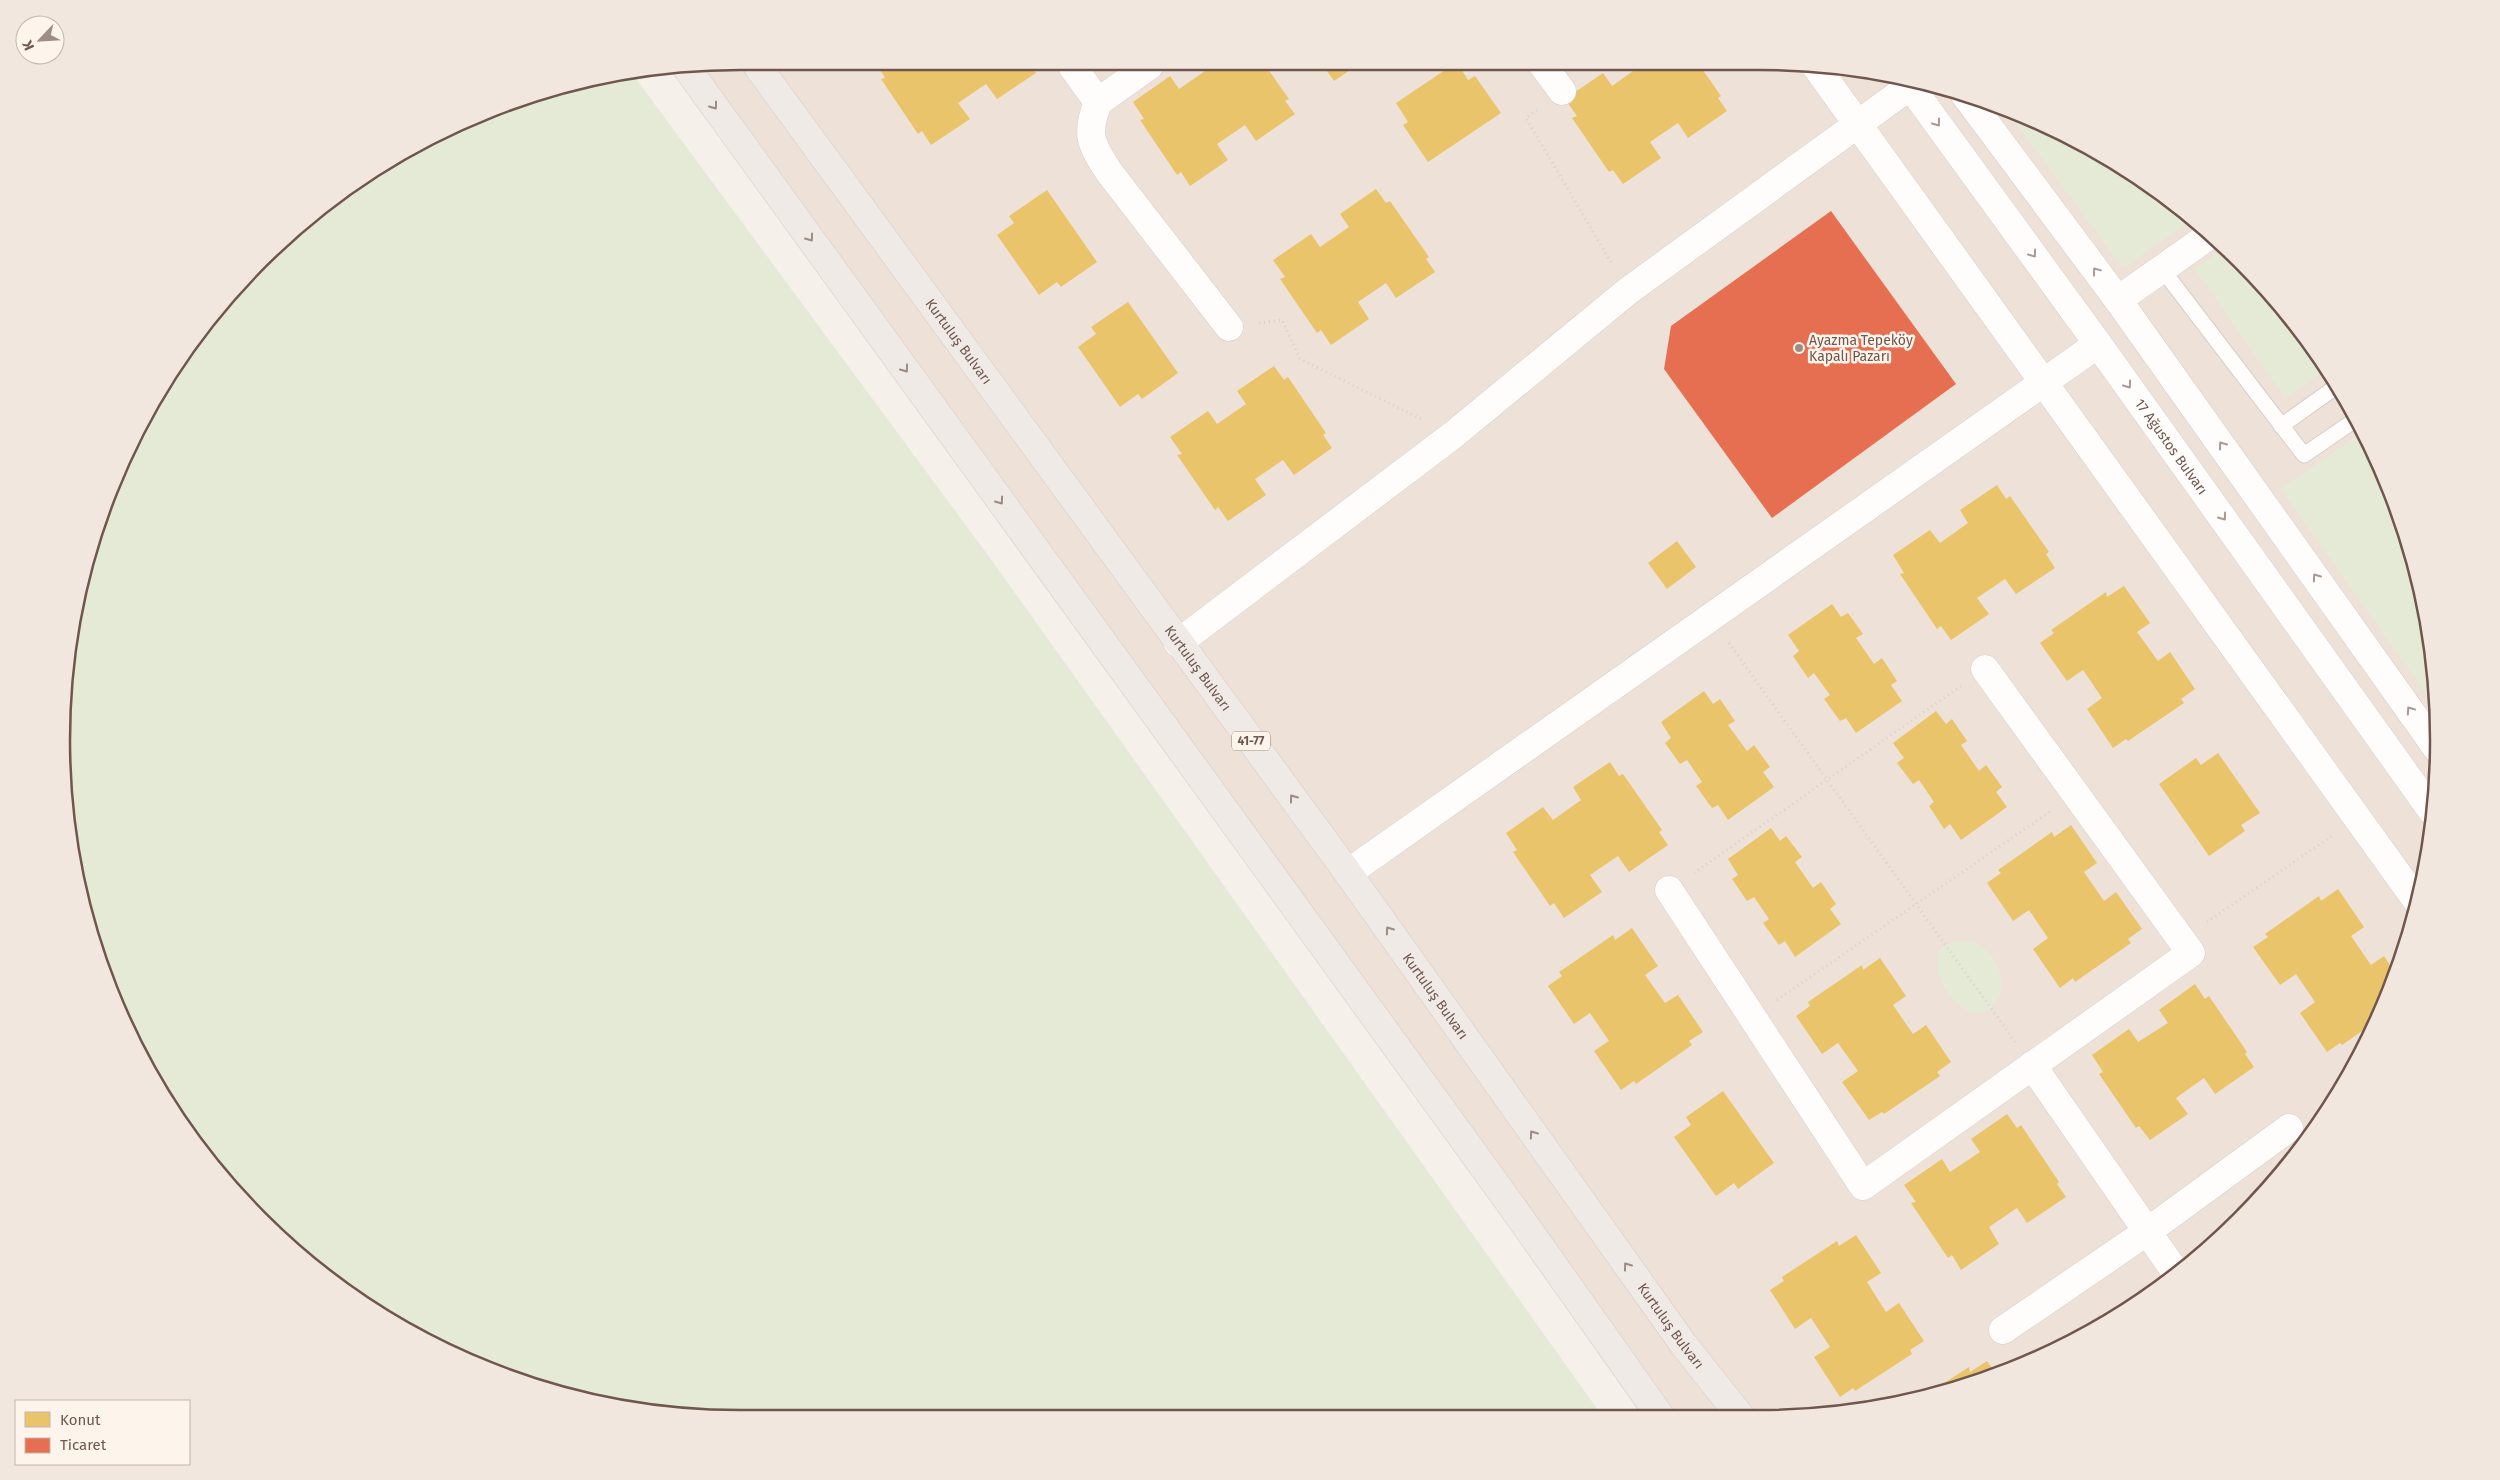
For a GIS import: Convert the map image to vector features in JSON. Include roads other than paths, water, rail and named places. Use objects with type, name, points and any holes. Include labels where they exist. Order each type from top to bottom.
[{"type":"highway","name":"Kurtuluş Bulvarı","points":[[760,70],[1348,873],[1672,1329],[1736,1410]]},
{"type":"highway","points":[[689,72],[1499,1188],[1656,1410]]},
{"type":"street","points":[[1075,70],[1098,102]]},
{"type":"street","points":[[1143,70],[1098,102],[1089,133],[1094,149],[1109,172],[1229,327]]},
{"type":"street","points":[[1546,70],[1562,91]]},
{"type":"street","points":[[1821,73],[2412,893]]},
{"type":"street","points":[[1178,643],[1453,435],[1628,291],[1859,125],[1908,87]]},
{"type":"street","name":"17 Ağustos Bulvarı","points":[[1912,88],[2427,804]]},
{"type":"street","points":[[1973,105],[2118,300],[2430,739]]},
{"type":"street","points":[[2118,300],[2205,239]]},
{"type":"street","points":[[1348,873],[2098,344]]},
{"type":"street","points":[[1669,890],[1863,1186],[2191,953],[1985,669]]},
{"type":"street","points":[[2032,1065],[2173,1268]]},
{"type":"street","points":[[2003,1330],[2148,1231],[2289,1128]]},
{"type":"lane","points":[[2162,269],[2304,455],[2350,423]]},
{"type":"lane","points":[[2281,426],[2331,390]]},
{"type":"place","name":"Ayazma Tepeköy Kapalı Pazarı","points":[[1799,348]]}]
